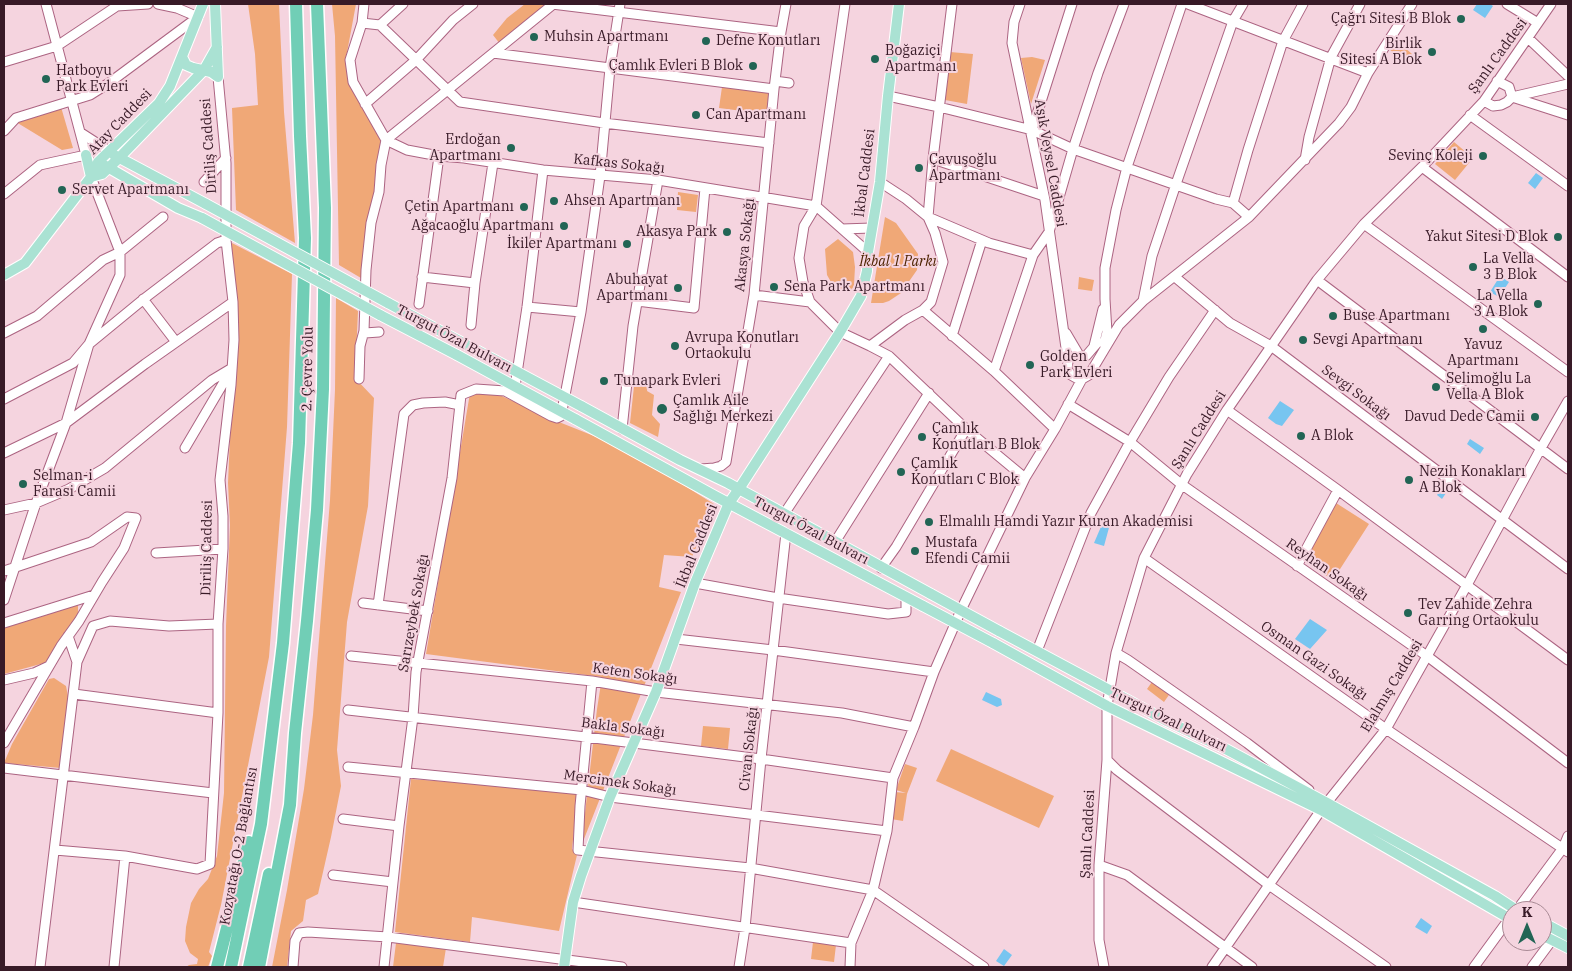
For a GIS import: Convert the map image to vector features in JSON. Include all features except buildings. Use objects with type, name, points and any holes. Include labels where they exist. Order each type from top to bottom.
[{"type":"highway","name":"2. Çevre Yolu","points":[[272,730],[283,643],[299,443],[305,238],[296,4]]},
{"type":"highway","name":"2. Çevre Yolu","points":[[295,733],[316,519],[323,389],[325,208],[317,4]]},
{"type":"highway","points":[[217,967],[252,829],[272,730]]},
{"type":"highway","name":"Kozyatağı O-2 Bağlantısı","points":[[231,967],[240,933],[261,824],[272,730]]},
{"type":"highway","points":[[248,967],[276,836],[295,733]]},
{"type":"highway","points":[[259,967],[290,805],[295,733]]},
{"type":"main road","name":"Atay Caddesi","points":[[4,275],[25,263],[91,177],[98,162],[159,103],[170,86],[202,4]]},
{"type":"main road","points":[[182,58],[186,65],[204,70],[218,77],[215,4]]},
{"type":"main road","name":"İkbal Caddesi","points":[[565,964],[573,902],[590,852],[610,797],[656,692],[695,584],[729,503],[840,332],[861,296],[867,271],[868,252],[880,182],[899,4]]},
{"type":"main road","points":[[198,17],[207,17],[216,21]]},
{"type":"main road","name":"Atay Caddesi","points":[[91,177],[102,174],[119,158],[204,70],[217,47]]},
{"type":"main road","name":"Turgut Özal Bulvarı","points":[[109,151],[622,429],[739,489],[882,568],[1503,901]]},
{"type":"main road","points":[[86,155],[91,177]]},
{"type":"main road","name":"Turgut Özal Bulvarı","points":[[98,162],[178,208],[202,218],[380,315],[457,354],[1107,706],[1324,806],[1502,914]]},
{"type":"main road","points":[[1552,927],[1568,936]]},
{"type":"main road","points":[[1552,940],[1568,948]]},
{"type":"street","points":[[46,4],[86,155]]},
{"type":"street","points":[[4,62],[57,46],[117,6],[148,4]]},
{"type":"street","points":[[4,131],[16,118],[90,95],[109,84],[198,17],[177,8],[158,4]]},
{"type":"street","points":[[364,4],[362,23],[350,60],[353,82],[386,140]]},
{"type":"street","points":[[380,25],[403,4]]},
{"type":"street","points":[[365,104],[416,60],[453,20],[473,4]]},
{"type":"street","points":[[359,379],[360,346],[364,331],[366,270],[371,223],[379,192],[381,165],[386,140],[552,4],[619,8],[781,32]]},
{"type":"street","name":"Akasya Sokağı","points":[[701,469],[714,468],[726,462],[754,295],[774,85],[786,4]]},
{"type":"street","points":[[845,4],[816,206],[804,226],[798,258],[810,302],[840,332],[889,356],[966,429],[1025,478]]},
{"type":"street","points":[[870,346],[931,302],[943,262],[935,233],[928,217],[933,159],[952,4]]},
{"type":"street","name":"Aşık Veysel Caddesi","points":[[1018,4],[1012,43],[1032,130],[1044,196],[1068,362]]},
{"type":"street","points":[[1032,130],[1072,4]]},
{"type":"street","points":[[994,371],[1033,255],[1049,232],[1098,73],[1124,4]]},
{"type":"street","points":[[1102,355],[1107,332],[1105,298],[1107,258],[1116,210],[1127,167],[1182,4]]},
{"type":"street","points":[[1188,4],[1368,72]]},
{"type":"street","points":[[1143,301],[1152,256],[1176,184],[1233,21],[1243,4]]},
{"type":"street","points":[[1233,203],[1283,41],[1303,4]]},
{"type":"street","points":[[1305,160],[1309,136],[1331,57],[1360,4]]},
{"type":"street","points":[[1069,402],[1071,376],[1068,362],[1072,358],[1082,356],[1107,332],[1119,325],[1143,301],[1249,218],[1305,160],[1351,107],[1368,72],[1412,4]]},
{"type":"street","points":[[1507,4],[1538,23]]},
{"type":"street","name":"Şanlı Caddesi","points":[[1104,967],[1099,940],[1099,865],[1107,760],[1107,706],[1116,653],[1144,558],[1181,484],[1227,410],[1317,280],[1364,224],[1422,167],[1484,101],[1551,4]]},
{"type":"street","points":[[378,605],[404,414],[413,405],[423,403],[445,402],[460,405],[461,395],[476,389],[505,391],[557,418],[561,416],[581,312],[600,176],[610,68],[619,8]]},
{"type":"street","points":[[362,23],[380,25],[460,102],[604,123],[769,143]]},
{"type":"street","points":[[1528,38],[1568,76]]},
{"type":"street","points":[[493,53],[610,68],[774,85],[789,83]]},
{"type":"street","name":"Diriliş Caddesi","points":[[55,850],[125,856],[197,868],[210,864],[218,713],[218,624],[223,516],[220,480],[232,368],[233,302],[226,240],[226,158],[218,77]]},
{"type":"street","points":[[1497,81],[1509,87],[1512,97]]},
{"type":"street","points":[[1484,101],[1493,106],[1502,105],[1512,97],[1568,84]]},
{"type":"street","points":[[888,96],[1032,130],[1073,150],[1216,199],[1233,203],[1249,218]]},
{"type":"street","points":[[1512,97],[1568,115]]},
{"type":"street","points":[[1470,115],[1568,186]]},
{"type":"street","points":[[81,133],[109,151]]},
{"type":"street","name":"Kafkas Sokağı","points":[[386,140],[406,150],[439,156],[543,170],[658,180],[816,206],[868,252]]},
{"type":"street","points":[[4,194],[40,165],[86,155],[98,162]]},
{"type":"street","points":[[419,304],[439,156]]},
{"type":"street","points":[[204,182],[226,158]]},
{"type":"street","points":[[933,159],[1044,196]]},
{"type":"street","points":[[471,325],[475,283],[493,163]]},
{"type":"street","points":[[1422,167],[1568,277]]},
{"type":"street","points":[[514,396],[527,307],[543,170]]},
{"type":"street","points":[[4,600],[36,503],[66,424],[89,344],[120,275],[120,252],[91,177]]},
{"type":"street","points":[[622,429],[632,335],[658,180]]},
{"type":"street","points":[[880,182],[906,199],[928,217],[982,240],[1033,255]]},
{"type":"street","points":[[638,301],[694,308],[705,188]]},
{"type":"street","points":[[4,333],[37,316],[103,260],[120,252],[163,217]]},
{"type":"street","points":[[1364,224],[1568,372]]},
{"type":"street","points":[[842,228],[872,228]]},
{"type":"street","points":[[4,399],[73,362],[89,344],[143,299],[217,244],[226,240]]},
{"type":"street","points":[[952,336],[982,240]]},
{"type":"street","points":[[422,277],[475,283]]},
{"type":"street","name":"Sevgi Sokağı","points":[[1175,277],[1230,323],[1271,346],[1568,569]]},
{"type":"street","points":[[1317,280],[1568,469]]},
{"type":"street","points":[[754,295],[810,302]]},
{"type":"street","points":[[1094,346],[1105,298]]},
{"type":"street","points":[[143,299],[176,342]]},
{"type":"street","points":[[4,453],[66,424],[145,364],[233,302]]},
{"type":"street","points":[[527,307],[581,312]]},
{"type":"street","points":[[922,310],[994,371],[1054,429]]},
{"type":"street","points":[[1037,651],[1091,513],[1169,377],[1215,310]]},
{"type":"street","points":[[1071,376],[1082,379],[1089,376],[1119,325]]},
{"type":"street","name":"Aşık Veysel Caddesi","points":[[1064,328],[1082,356]]},
{"type":"street","points":[[364,331],[365,333],[379,332]]},
{"type":"street","points":[[784,514],[889,356]]},
{"type":"street","points":[[1082,356],[1091,361],[1092,368]]},
{"type":"street","points":[[184,448],[232,368]]},
{"type":"street","points":[[4,510],[36,503],[69,489],[105,468],[212,380],[232,368]]},
{"type":"street","points":[[850,967],[851,943],[873,890],[887,831],[892,778],[910,746],[914,727],[934,672],[962,608],[1025,478],[1082,379]]},
{"type":"street","points":[[835,542],[929,393]]},
{"type":"street","name":"Elalmış Caddesi","points":[[1212,967],[1324,806],[1386,729],[1568,401]]},
{"type":"street","name":"Reyhan Sokağı","points":[[1069,402],[1130,442],[1181,484],[1427,656],[1568,763]]},
{"type":"street","name":"Sarızeybek Sokağı","points":[[384,967],[418,662],[452,478],[460,405]]},
{"type":"street","points":[[1227,410],[1568,660]]},
{"type":"street","points":[[882,568],[966,429]]},
{"type":"street","points":[[1297,566],[1338,490]]},
{"type":"street","points":[[4,571],[91,542],[127,518],[136,518],[124,548],[49,666],[4,743]]},
{"type":"street","name":"Civan Sokağı","points":[[739,967],[745,928],[761,759],[786,533]]},
{"type":"street","points":[[156,553],[222,549]]},
{"type":"street","name":"Osman Gazi Sokağı","points":[[1144,558],[1386,729],[1566,850]]},
{"type":"street","points":[[695,584],[888,614],[906,612],[906,597]]},
{"type":"street","points":[[4,623],[94,595]]},
{"type":"street","points":[[363,603],[428,611]]},
{"type":"street","points":[[40,967],[77,662],[93,626],[110,621],[170,626],[218,624]]},
{"type":"street","points":[[68,636],[77,662]]},
{"type":"street","points":[[676,640],[773,650],[934,672]]},
{"type":"street","points":[[1116,653],[1247,743],[1324,806]]},
{"type":"street","name":"Keten Sokağı","points":[[351,656],[592,681],[656,692],[842,713],[914,727]]},
{"type":"street","points":[[4,680],[34,673],[49,666]]},
{"type":"street","points":[[592,681],[580,806],[578,850],[750,868],[873,890],[984,967]]},
{"type":"street","points":[[74,694],[218,713]]},
{"type":"street","name":"Bakla Sokağı","points":[[348,710],[586,737],[892,778]]},
{"type":"street","points":[[1107,760],[1117,770],[1269,885],[1386,967]]},
{"type":"street","name":"Mercimek Sokağı","points":[[348,767],[582,790],[610,797],[887,831]]},
{"type":"street","points":[[4,768],[213,793]]},
{"type":"street","points":[[342,820],[399,826]]},
{"type":"street","points":[[1526,901],[1566,850],[1568,836]]},
{"type":"street","points":[[114,967],[125,856]]},
{"type":"street","points":[[1099,865],[1127,876],[1252,967]]},
{"type":"street","points":[[333,875],[393,882]]},
{"type":"street","points":[[573,902],[851,943]]},
{"type":"street","points":[[1474,967],[1502,930]]},
{"type":"street","points":[[293,967],[295,941],[299,933],[308,932],[388,937],[565,964],[622,967]]},
{"type":"street","points":[[1532,967],[1544,951]]},
{"type":"green space","points":[[248,4],[279,4],[284,112],[295,243],[236,210],[232,108],[258,105],[255,54]]},
{"type":"green space","points":[[332,4],[356,4],[346,58],[349,82],[385,138],[361,278],[339,265],[335,36]]},
{"type":"green space","points":[[525,4],[547,4],[500,44],[493,35],[507,18]]},
{"type":"green space","points":[[1396,40],[1412,54],[1405,62],[1389,49]]},
{"type":"green space","points":[[950,52],[973,54],[967,104],[945,100]]},
{"type":"green space","points":[[1032,57],[1045,60],[1031,104],[1021,58]]},
{"type":"green space","points":[[722,87],[769,93],[766,114],[719,108]]},
{"type":"green space","points":[[61,107],[73,148],[62,150],[16,122]]},
{"type":"green space","points":[[1454,142],[1473,158],[1455,180],[1435,164]]},
{"type":"green space","points":[[678,192],[698,195],[696,212],[677,210]]},
{"type":"green space","name":"İkbal 1 Parkı","points":[[885,217],[896,223],[918,254],[917,270],[901,293],[883,303],[871,303]]},
{"type":"green space","points":[[838,239],[853,252],[855,267],[854,285],[850,293],[844,293],[835,289],[827,275],[825,249]]},
{"type":"green space","points":[[232,243],[292,274],[287,427],[269,657],[221,905],[209,952],[212,956],[208,967],[186,967],[197,964],[198,959],[190,953],[185,941],[186,927],[191,903],[199,889],[208,879],[217,856],[224,793],[226,626],[230,525],[228,483],[233,367]]},
{"type":"green space","points":[[1079,277],[1094,280],[1092,291],[1078,289]]},
{"type":"green space","points":[[336,298],[358,311],[355,378],[374,398],[368,506],[347,622],[337,750],[341,786],[331,837],[318,894],[306,900],[303,921],[291,931],[287,967],[272,967],[304,789],[313,715],[330,500],[335,390]]},
{"type":"green space","points":[[635,377],[649,378],[647,391],[654,395],[652,415],[660,424],[658,437],[630,423]]},
{"type":"green space","points":[[470,393],[495,393],[559,422],[624,448],[714,504],[692,557],[664,555],[659,587],[681,592],[584,839],[582,839],[602,677],[426,654]]},
{"type":"green space","points":[[1336,503],[1369,524],[1333,580],[1304,561]]},
{"type":"green space","points":[[78,602],[78,614],[48,662],[4,674],[4,625]]},
{"type":"green space","points":[[54,678],[66,686],[68,696],[61,768],[4,763],[12,744],[49,679]]},
{"type":"green space","points":[[1154,679],[1171,692],[1164,702],[1147,689]]},
{"type":"green space","points":[[703,726],[730,728],[728,749],[701,746]]},
{"type":"green space","points":[[951,749],[1054,796],[1039,828],[936,781]]},
{"type":"green space","points":[[905,764],[917,768],[907,794],[903,821],[891,819],[895,792],[906,793],[896,790]]},
{"type":"green space","points":[[411,779],[578,792],[572,849],[577,855],[559,931],[472,917],[470,942],[395,932]]},
{"type":"green space","points":[[813,942],[836,945],[834,962],[811,959]]},
{"type":"green space","points":[[396,943],[446,948],[443,967],[393,967]]},
{"type":"water","points":[[1477,4],[1490,4],[1493,6],[1485,18],[1473,10]]},
{"type":"water","points":[[1536,173],[1543,178],[1535,189],[1528,183]]},
{"type":"water","points":[[1500,276],[1509,282],[1499,297],[1490,292]]},
{"type":"water","points":[[1280,401],[1294,410],[1282,426],[1268,418]]},
{"type":"water","points":[[1470,439],[1484,448],[1480,454],[1467,444]]},
{"type":"water","points":[[1445,483],[1450,487],[1442,499],[1437,495]]},
{"type":"water","points":[[1103,522],[1110,524],[1104,546],[1094,543]]},
{"type":"water","points":[[1310,619],[1327,630],[1310,649],[1295,639]]},
{"type":"water","points":[[986,692],[1001,699],[1002,705],[997,707],[982,700]]},
{"type":"water","points":[[1421,918],[1432,926],[1427,934],[1415,927]]},
{"type":"water","points":[[1004,949],[1012,955],[1004,966],[996,961]]},
{"type":"place","name":"Çağrı Sitesi B Blok","points":[[1461,19]]},
{"type":"place","name":"Muhsin Apartmanı","points":[[534,37]]},
{"type":"place","name":"Defne Konutları","points":[[706,41]]},
{"type":"place","name":"Birlik Sitesi A Blok","points":[[1432,52]]},
{"type":"place","name":"Boğaziçi Apartmanı","points":[[875,59]]},
{"type":"place","name":"Çamlık Evleri B Blok","points":[[753,66]]},
{"type":"place","name":"Hatboyu Park Evleri","points":[[46,79]]},
{"type":"place","name":"Can Apartmanı","points":[[696,115]]},
{"type":"place","name":"Erdoğan Apartmanı","points":[[511,148]]},
{"type":"place","name":"Sevinç Koleji","points":[[1483,156]]},
{"type":"place","name":"Çavuşoğlu Apartmanı","points":[[919,168]]},
{"type":"place","name":"Servet Apartmanı","points":[[62,190]]},
{"type":"place","name":"Ahsen Apartmanı","points":[[554,201]]},
{"type":"place","name":"Çetin Apartmanı","points":[[524,207]]},
{"type":"place","name":"Ağacaoğlu Apartmanı","points":[[564,226]]},
{"type":"place","name":"Akasya Park","points":[[727,232]]},
{"type":"place","name":"Yakut Sitesi D Blok","points":[[1558,237]]},
{"type":"place","name":"İkiler Apartmanı","points":[[627,244]]},
{"type":"place","name":"La Vella 3 B Blok","points":[[1473,267]]},
{"type":"place","name":"Sena Park Apartmanı","points":[[774,287]]},
{"type":"place","name":"Abuhayat Apartmanı","points":[[678,288]]},
{"type":"place","name":"La Vella 3 A Blok","points":[[1538,304]]},
{"type":"place","name":"Buse Apartmanı","points":[[1333,316]]},
{"type":"place","name":"Yavuz Apartmanı","points":[[1483,329]]},
{"type":"place","name":"Sevgi Apartmanı","points":[[1303,340]]},
{"type":"place","name":"Avrupa Konutları Ortaokulu","points":[[675,346]]},
{"type":"place","name":"Golden Park Evleri","points":[[1030,365]]},
{"type":"place","name":"Tunapark Evleri","points":[[604,381]]},
{"type":"place","name":"Selimoğlu La Vella A Blok","points":[[1436,387]]},
{"type":"place","name":"Çamlık Aile Sağlığı Merkezi","points":[[662,409]]},
{"type":"place","name":"Davud Dede Camii","points":[[1535,417]]},
{"type":"place","name":"A Blok","points":[[1301,436]]},
{"type":"place","name":"Çamlık Konutları B Blok","points":[[922,437]]},
{"type":"place","name":"Çamlık Konutları C Blok","points":[[901,472]]},
{"type":"place","name":"Nezih Konakları A Blok","points":[[1409,480]]},
{"type":"place","name":"Selman-i Farasi Camii","points":[[23,484]]},
{"type":"place","name":"Elmalılı Hamdi Yazır Kuran Akademisi","points":[[929,522]]},
{"type":"place","name":"Mustafa Efendi Camii","points":[[915,551]]},
{"type":"place","name":"Tev Zahide Zehra Garring Ortaokulu","points":[[1408,613]]}]
